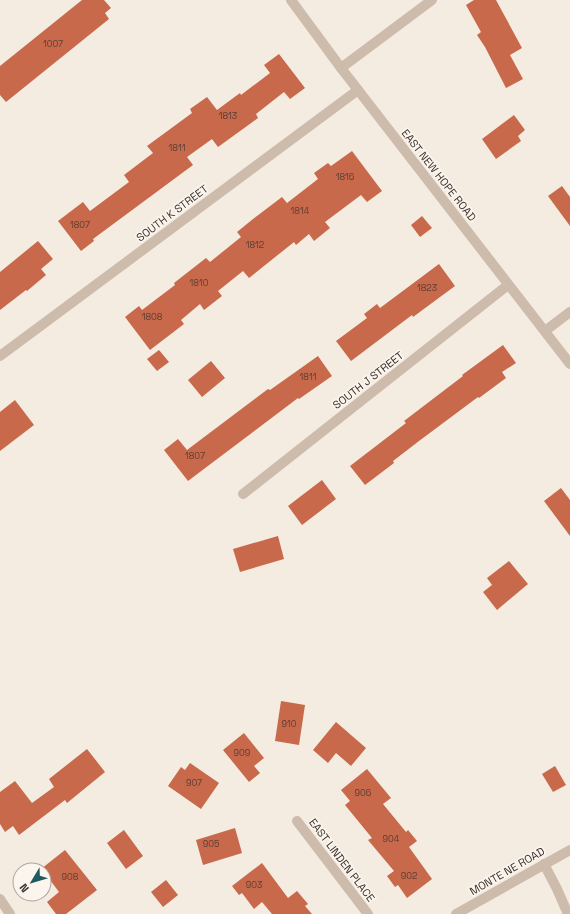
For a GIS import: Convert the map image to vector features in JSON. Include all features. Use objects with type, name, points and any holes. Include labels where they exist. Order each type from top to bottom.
[{"type":"street","name":"EAST NEW HOPE ROAD","points":[[291,0],[340,68],[570,364]]},
{"type":"street","points":[[340,68],[432,0]]},
{"type":"street","name":"SOUTH K STREET","points":[[0,356],[358,90]]},
{"type":"street","name":"SOUTH J STREET","points":[[243,494],[508,285]]},
{"type":"street","points":[[545,331],[570,312]]},
{"type":"street","name":"EAST LINDEN PLACE","points":[[297,821],[368,914]]},
{"type":"street","name":"MONTE NE ROAD","points":[[456,914],[570,850]]},
{"type":"street","points":[[544,864],[568,914]]},
{"type":"street","points":[[0,899],[10,914]]},
{"type":"building","points":[[82,0],[104,0],[111,8],[105,13],[109,19],[6,102],[0,95],[0,66]]},
{"type":"building","points":[[474,0],[496,0],[522,48],[510,55],[523,79],[506,88],[485,47],[477,35],[481,32],[466,5]]},
{"type":"building","points":[[279,54],[305,88],[290,99],[284,92],[256,114],[258,118],[218,147],[212,139],[187,157],[193,165],[93,239],[94,241],[81,251],[58,221],[83,202],[90,211],[129,182],[124,175],[153,153],[147,146],[192,113],[190,109],[207,97],[217,110],[240,93],[241,95],[270,73],[264,65]]},
{"type":"building","points":[[514,115],[525,130],[518,136],[521,141],[496,159],[482,139]]},
{"type":"building","points":[[352,151],[382,191],[367,202],[361,195],[325,222],[330,228],[314,241],[309,234],[296,245],[294,242],[249,278],[243,271],[218,291],[222,296],[204,310],[200,304],[181,320],[184,324],[150,350],[125,317],[139,306],[142,310],[175,285],[174,283],[206,258],[210,262],[241,237],[237,232],[253,219],[282,197],[287,203],[318,179],[314,173],[328,163],[331,166]]},
{"type":"building","points":[[562,186],[570,197],[570,226],[548,196]]},
{"type":"building","points":[[422,216],[432,228],[420,237],[411,225]]},
{"type":"building","points":[[38,241],[53,259],[41,269],[46,275],[27,291],[26,290],[0,310],[0,272]]},
{"type":"building","points":[[439,264],[455,286],[413,317],[412,315],[351,361],[336,341],[367,318],[364,314],[377,304],[380,308]]},
{"type":"building","points":[[503,345],[516,363],[502,372],[506,378],[419,441],[393,461],[394,463],[365,485],[350,466],[406,423],[404,421],[463,376],[462,375]]},
{"type":"building","points":[[159,350],[169,362],[157,371],[147,359]]},
{"type":"building","points":[[318,356],[332,376],[299,399],[298,398],[188,481],[164,450],[178,439],[187,450],[268,389],[270,390]]},
{"type":"building","points":[[211,361],[225,378],[202,397],[188,380]]},
{"type":"building","points":[[15,400],[34,425],[0,451],[0,412]]},
{"type":"building","points":[[322,480],[336,499],[302,525],[288,506]]},
{"type":"building","points":[[561,488],[570,500],[570,536],[544,501]]},
{"type":"building","points":[[278,536],[284,559],[240,572],[233,549]]},
{"type":"building","points":[[509,561],[528,584],[497,610],[483,592],[492,585],[487,578]]},
{"type":"building","points":[[281,701],[305,705],[299,745],[275,741]]},
{"type":"building","points":[[336,722],[366,748],[351,766],[336,753],[328,763],[313,750]]},
{"type":"building","points":[[244,733],[264,758],[254,766],[260,773],[249,782],[223,750]]},
{"type":"building","points":[[87,749],[105,772],[67,803],[65,800],[19,835],[13,826],[5,832],[0,824],[0,792],[15,781],[32,803],[54,787],[49,779]]},
{"type":"building","points":[[190,763],[219,783],[201,809],[168,786],[181,767],[185,770]]},
{"type":"building","points":[[555,766],[566,785],[553,792],[542,774]]},
{"type":"building","points":[[367,769],[391,798],[383,804],[406,832],[408,830],[417,841],[409,847],[432,879],[407,898],[398,885],[395,887],[387,876],[394,871],[368,840],[372,838],[345,805],[350,801],[341,790]]},
{"type":"building","points":[[235,828],[242,853],[203,865],[196,840]]},
{"type":"building","points":[[124,830],[143,856],[126,869],[107,843]]},
{"type":"building","points":[[65,850],[97,890],[66,914],[56,914],[47,902],[52,902],[52,898],[59,892],[52,883],[52,862],[50,862]]},
{"type":"building","points":[[262,863],[288,898],[297,891],[308,904],[305,906],[312,914],[272,914],[262,902],[254,909],[242,893],[239,895],[232,886]]},
{"type":"building","points":[[166,880],[178,895],[163,907],[151,892]]}]
